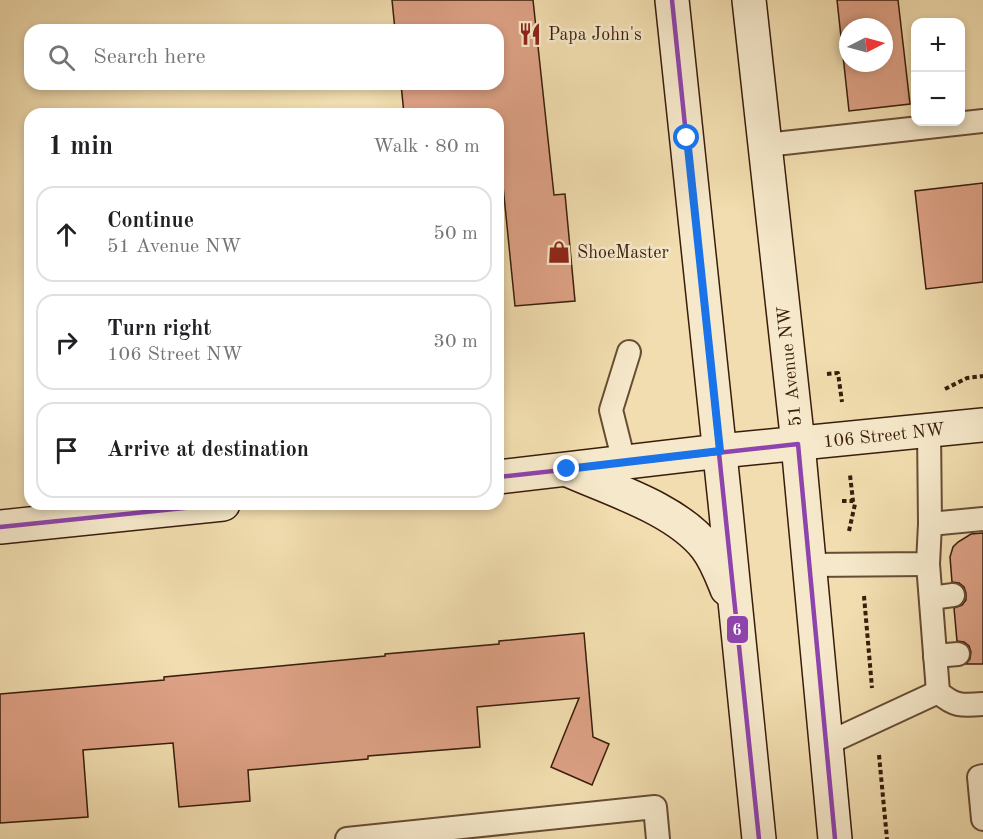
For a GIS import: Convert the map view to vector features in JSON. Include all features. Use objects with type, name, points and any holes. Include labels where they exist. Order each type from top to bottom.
[{"type":"main road","points":[[672,0],[759,839]]},
{"type":"main road","name":"51 Avenue NW","points":[[749,0],[798,444],[835,839]]},
{"type":"main road","name":"106 Street NW","points":[[504,476],[720,451],[983,425]]},
{"type":"main road","points":[[567,469],[665,512],[682,523],[706,548],[717,564],[736,613]]},
{"type":"main road","points":[[0,528],[108,510]]},
{"type":"lane","points":[[766,145],[983,121]]},
{"type":"lane","points":[[624,462],[611,410],[629,352]]},
{"type":"lane","points":[[929,430],[928,564],[942,597],[935,656],[938,692],[951,704],[967,706],[983,704]]},
{"type":"lane","points":[[930,524],[983,519]]},
{"type":"lane","points":[[809,565],[928,564]]},
{"type":"lane","points":[[935,656],[958,654]]},
{"type":"lane","points":[[826,744],[938,692]]},
{"type":"lane","points":[[983,776],[979,777],[983,819]]},
{"type":"lane","points":[[347,839],[655,807],[658,839]]},
{"type":"path","points":[[853,501],[855,504],[848,529],[853,564],[863,592],[887,839]]},
{"type":"building","points":[[392,0],[533,0],[554,195],[565,194],[575,301],[515,306],[504,196],[504,108],[403,108],[402,90],[504,90],[504,24],[394,24]]},
{"type":"building","points":[[837,0],[898,0],[910,104],[849,111],[845,72],[893,72],[893,18],[839,18]]},
{"type":"building","points":[[983,183],[983,282],[926,289],[915,191]]},
{"type":"building","points":[[983,533],[983,664],[966,664],[971,652],[969,646],[964,642],[957,641],[954,608],[962,605],[966,600],[966,593],[964,587],[959,583],[952,582],[950,557],[953,547],[958,542],[971,534]]},
{"type":"building","points":[[584,633],[593,737],[609,744],[592,785],[551,767],[579,698],[477,707],[480,747],[368,756],[368,759],[248,770],[250,801],[179,807],[173,743],[83,750],[88,817],[0,823],[0,694],[164,680],[164,677],[385,656],[385,654],[499,644],[499,641]]},
{"type":"transit line","name":"6","points":[[672,0],[759,839]]},
{"type":"transit line","name":"6","points":[[504,476],[798,444],[835,839]]},
{"type":"transit line","name":"6","points":[[0,527],[165,510]]},
{"type":"place","name":"Papa John's","points":[[530,34]]},
{"type":"place","name":"ShoeMaster","points":[[559,252]]},
{"type":"route","points":[[567,469],[720,451],[687,138]]}]
